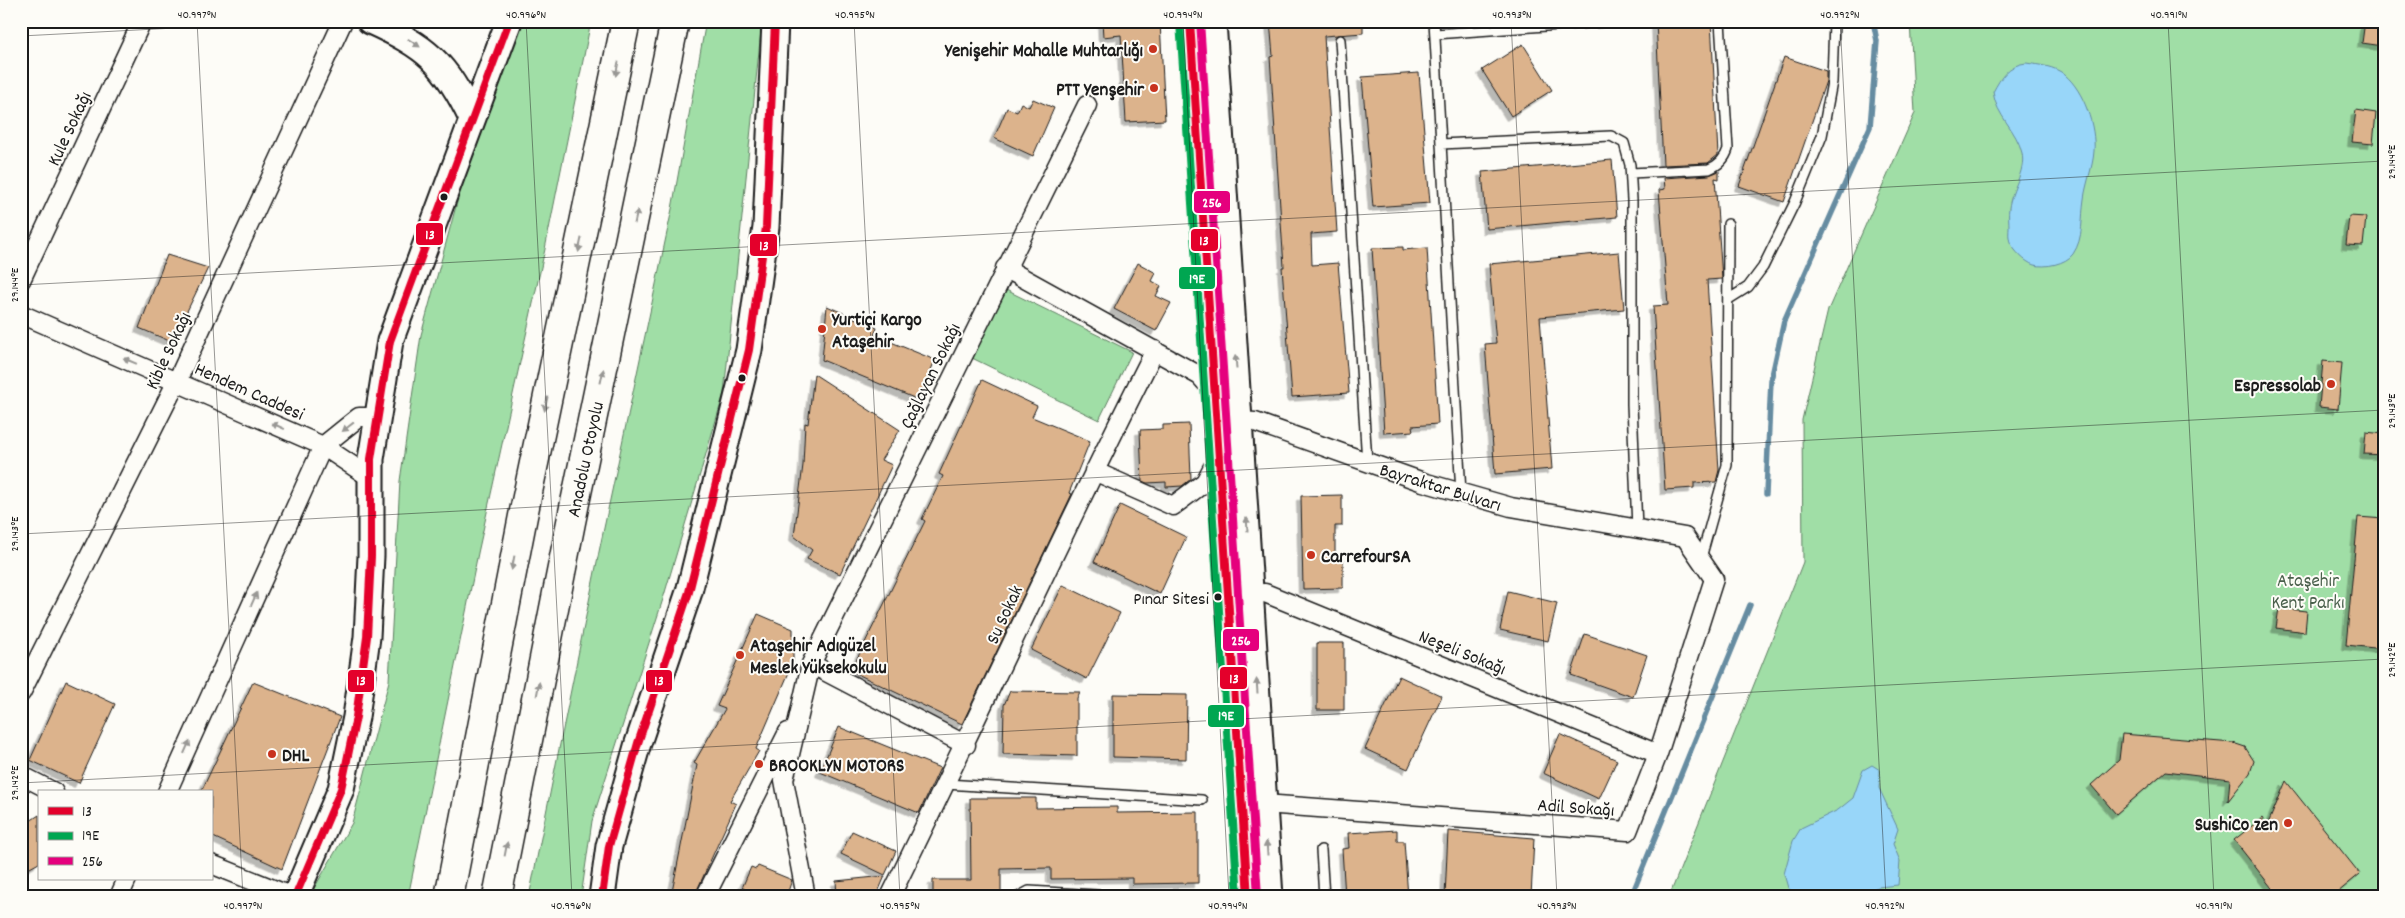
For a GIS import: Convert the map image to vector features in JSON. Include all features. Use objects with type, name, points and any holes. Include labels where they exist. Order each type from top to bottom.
[{"type":"highway","points":[[448,897],[523,516],[626,21]]},
{"type":"highway","name":"Anadolu Otoyolu","points":[[497,897],[571,522],[675,21]]},
{"type":"street","name":"Kule Sokağı","points":[[21,280],[142,21]]},
{"type":"street","name":"Kible Sokağı","points":[[21,693],[176,381],[343,21]]},
{"type":"street","points":[[370,21],[412,42],[431,56],[455,85],[472,119]]},
{"type":"street","points":[[212,864],[294,897],[341,789],[356,717],[367,637],[371,556],[371,478],[376,417],[390,341],[509,21]]},
{"type":"street","points":[[602,897],[609,846],[638,743],[689,592],[749,350],[766,227],[775,21]]},
{"type":"street","points":[[1190,21],[1248,897]]},
{"type":"street","points":[[1213,21],[1270,897]]},
{"type":"street","name":"Çağlayan Sokağı","points":[[806,897],[784,780],[811,664],[1087,105]]},
{"type":"street","points":[[1006,268],[1200,376],[1240,421]]},
{"type":"street","name":"Hendem Caddesi","points":[[21,314],[323,446],[371,478]]},
{"type":"street","name":"Su Sokak","points":[[890,897],[966,745],[1094,471],[1155,350]]},
{"type":"street","points":[[168,790],[323,446],[360,418],[376,417]]},
{"type":"street","points":[[1094,471],[1173,506],[1205,482],[1219,454],[1240,421]]},
{"type":"street","name":"Bayraktar Bulvarı","points":[[1240,421],[1255,422],[1367,462],[1511,508],[1685,537]]},
{"type":"street","name":"Adil Sokağı","points":[[1264,804],[1628,831],[1658,754],[1714,579],[1685,537]]},
{"type":"street","name":"Neşeli Sokağı","points":[[1251,594],[1265,593],[1658,754]]},
{"type":"street","points":[[811,664],[966,745]]},
{"type":"street","points":[[705,897],[800,708]]},
{"type":"street","points":[[21,775],[50,790]]},
{"type":"street","points":[[118,897],[126,880]]},
{"type":"lane","points":[[1434,21],[1462,493]]},
{"type":"lane","points":[[1435,34],[1617,21]]},
{"type":"lane","points":[[1631,173],[1709,169],[1716,166],[1726,155],[1728,148],[1720,21]]},
{"type":"lane","points":[[1729,299],[1748,287],[1763,267],[1795,202],[1822,136],[1832,82],[1834,21]]},
{"type":"lane","points":[[1340,40],[1367,462]]},
{"type":"lane","points":[[1441,144],[1611,136],[1624,143],[1631,173],[1632,404],[1638,529]]},
{"type":"lane","points":[[1700,558],[1728,466],[1728,224]]},
{"type":"lane","points":[[946,784],[1202,800]]},
{"type":"lane","points":[[1321,850],[1324,897]]},
{"type":"lane","points":[[1018,897],[1029,891],[1132,897]]},
{"type":"green space","points":[[522,21],[591,21],[545,249],[478,553],[408,897],[309,897],[352,823],[389,681],[400,481],[421,335],[462,184]]},
{"type":"green space","points":[[706,21],[762,21],[724,393],[663,599],[592,821],[581,897],[529,897],[600,547],[672,209]]},
{"type":"green space","name":"Ataşehir Kent Parkı","points":[[1910,21],[2384,21],[2384,860],[2379,897],[1669,897],[1803,562],[1802,420],[1828,310],[1915,113]]},
{"type":"green space","points":[[1006,290],[1132,352],[1099,420],[972,358]]},
{"type":"water","points":[[2026,63],[2047,66],[2057,70],[2072,82],[2078,90],[2087,110],[2091,121],[2094,142],[2093,157],[2083,206],[2082,228],[2077,248],[2070,257],[2060,263],[2039,266],[2020,256],[2010,242],[2010,201],[2023,160],[2016,137],[2002,116],[1993,92],[2002,77],[2010,69]]},
{"type":"water","points":[[1872,765],[1880,770],[1879,788],[1898,829],[1893,844],[1900,861],[1898,885],[1878,887],[1851,897],[1799,897],[1788,888],[1784,874],[1793,841],[1801,828],[1838,810],[1853,798],[1863,770]]},
{"type":"building","points":[[1102,21],[1160,21],[1165,120],[1126,122],[1121,35],[1103,37]]},
{"type":"building","points":[[1270,21],[1363,21],[1363,33],[1324,36],[1337,232],[1311,234],[1312,265],[1338,263],[1349,393],[1292,397],[1282,267],[1284,267],[1270,57],[1273,56]]},
{"type":"building","points":[[1656,21],[1711,21],[1718,155],[1708,163],[1663,165]]},
{"type":"building","points":[[2365,21],[2384,21],[2383,46],[2362,43]]},
{"type":"building","points":[[1523,44],[1552,90],[1511,116],[1482,70]]},
{"type":"building","points":[[1784,57],[1826,71],[1826,81],[1784,202],[1739,186]]},
{"type":"building","points":[[1419,73],[1430,203],[1373,207],[1362,77]]},
{"type":"building","points":[[1033,99],[1054,108],[1033,156],[994,138],[1007,108],[1017,112],[1021,103],[1029,107]]},
{"type":"building","points":[[2356,110],[2376,113],[2373,144],[2352,142]]},
{"type":"building","points":[[1612,160],[1617,217],[1487,229],[1482,172]]},
{"type":"building","points":[[1719,171],[1719,179],[1715,178],[1722,279],[1707,280],[1719,470],[1716,482],[1694,483],[1694,488],[1665,490],[1653,306],[1668,305],[1659,190],[1665,189],[1664,178],[1709,175]]},
{"type":"building","points":[[2349,216],[2366,217],[2363,246],[2346,245]]},
{"type":"building","points":[[1403,247],[1403,250],[1427,248],[1438,424],[1412,426],[1413,431],[1384,433],[1372,248]]},
{"type":"building","points":[[1619,252],[1624,309],[1540,317],[1552,469],[1495,474],[1485,344],[1496,343],[1489,264]]},
{"type":"building","points":[[167,255],[208,268],[172,342],[139,328]]},
{"type":"building","points":[[1138,263],[1156,273],[1152,281],[1161,286],[1156,296],[1171,303],[1156,331],[1114,309]]},
{"type":"building","points":[[827,306],[877,328],[874,335],[935,360],[919,400],[822,360]]},
{"type":"building","points":[[2323,361],[2342,363],[2338,409],[2319,407]]},
{"type":"building","points":[[814,374],[900,430],[881,460],[892,465],[840,574],[807,559],[812,550],[794,536],[803,465],[805,423],[808,424]]},
{"type":"building","points":[[982,380],[1037,406],[1032,417],[1090,441],[1069,493],[1072,494],[962,724],[851,671],[925,521],[922,519],[943,476],[939,474]]},
{"type":"building","points":[[1189,424],[1191,479],[1182,486],[1166,487],[1166,482],[1147,483],[1142,481],[1140,430],[1163,429],[1163,425]]},
{"type":"building","points":[[2366,432],[2384,434],[2384,455],[2364,454]]},
{"type":"building","points":[[1342,495],[1342,526],[1335,526],[1335,557],[1343,557],[1343,588],[1303,589],[1301,496]]},
{"type":"building","points":[[1120,505],[1186,537],[1160,594],[1094,562]]},
{"type":"building","points":[[2358,517],[2384,519],[2384,649],[2346,645]]},
{"type":"building","points":[[1063,585],[1120,613],[1087,679],[1031,650]]},
{"type":"building","points":[[1508,591],[1557,603],[1548,641],[1500,630]]},
{"type":"building","points":[[2279,608],[2307,611],[2305,632],[2276,628]]},
{"type":"building","points":[[758,614],[793,629],[793,663],[756,749],[759,751],[730,801],[736,804],[694,897],[671,897],[697,765],[694,763],[725,709],[717,706]]},
{"type":"building","points":[[1585,634],[1647,655],[1633,697],[1571,675]]},
{"type":"building","points":[[1317,643],[1344,643],[1344,710],[1317,710]]},
{"type":"building","points":[[1399,676],[1442,696],[1408,769],[1365,749]]},
{"type":"building","points":[[66,681],[115,704],[79,783],[30,760]]},
{"type":"building","name":"DHL","points":[[253,682],[340,717],[282,869],[212,836],[212,790],[202,790]]},
{"type":"building","points":[[1010,691],[1080,692],[1077,698],[1077,756],[1003,754],[1004,705]]},
{"type":"building","points":[[1113,694],[1187,695],[1186,759],[1113,757]]},
{"type":"building","points":[[839,727],[940,768],[919,813],[820,772]]},
{"type":"building","points":[[1560,734],[1617,760],[1599,799],[1543,773]]},
{"type":"building","points":[[2122,734],[2233,743],[2245,747],[2254,761],[2250,773],[2228,801],[2230,779],[2166,771],[2116,814],[2091,785],[2119,760]]},
{"type":"building","points":[[2286,781],[2360,874],[2332,897],[2279,897],[2234,840],[2262,818],[2267,826]]},
{"type":"building","points":[[970,798],[1036,798],[1036,808],[1117,807],[1117,813],[1198,812],[1198,883],[1132,884],[1132,878],[1051,879],[1051,868],[1001,869],[1001,897],[933,897],[933,880],[971,880]]},
{"type":"building","points":[[38,816],[38,864],[28,869],[21,856],[21,827]]},
{"type":"building","points":[[1397,830],[1397,841],[1404,841],[1408,897],[1345,897],[1342,849],[1349,848],[1348,833]]},
{"type":"building","points":[[852,831],[896,851],[885,875],[841,854]]},
{"type":"building","points":[[1448,831],[1534,838],[1531,897],[1445,897]]},
{"type":"building","points":[[758,866],[792,880],[786,897],[742,897],[745,889],[742,888],[751,867],[756,869]]},
{"type":"building","points":[[885,876],[876,897],[837,897],[836,881]]},
{"type":"waterway","points":[[1766,494],[1771,380],[1784,321],[1870,127],[1877,41],[1873,21]]},
{"type":"waterway","points":[[1631,897],[1750,605]]},
{"type":"transit line","name":"13","points":[[295,897],[341,789],[356,717],[367,637],[371,556],[371,459],[390,341],[509,21]]},
{"type":"transit line","name":"13","points":[[602,897],[609,846],[638,743],[689,592],[749,350],[766,227],[775,21]]},
{"type":"transit line","name":"13","points":[[1190,21],[1248,897]]},
{"type":"transit line","name":"256","points":[[1200,21],[1258,896]]},
{"type":"transit line","name":"19E","points":[[1180,22],[1238,897]]},
{"type":"place","name":"Yenişehir Mahalle Muhtarlığı","points":[[1153,49]]},
{"type":"place","name":"PTT Yenşehir","points":[[1154,88]]},
{"type":"place","name":"Yurtiçi Kargo Ataşehir","points":[[822,329]]},
{"type":"place","name":"Espressolab","points":[[2331,384]]},
{"type":"place","name":"CarrefourSA","points":[[1311,555]]},
{"type":"place","name":"Pınar Sitesi","points":[[1218,597]]},
{"type":"place","name":"Ataşehir Adıgüzel Meslek Yüksekokulu","points":[[740,655]]},
{"type":"place","name":"DHL","points":[[272,754]]},
{"type":"place","name":"BROOKLYN MOTORS","points":[[759,764]]},
{"type":"place","name":"SushiCo zen","points":[[2288,823]]}]
